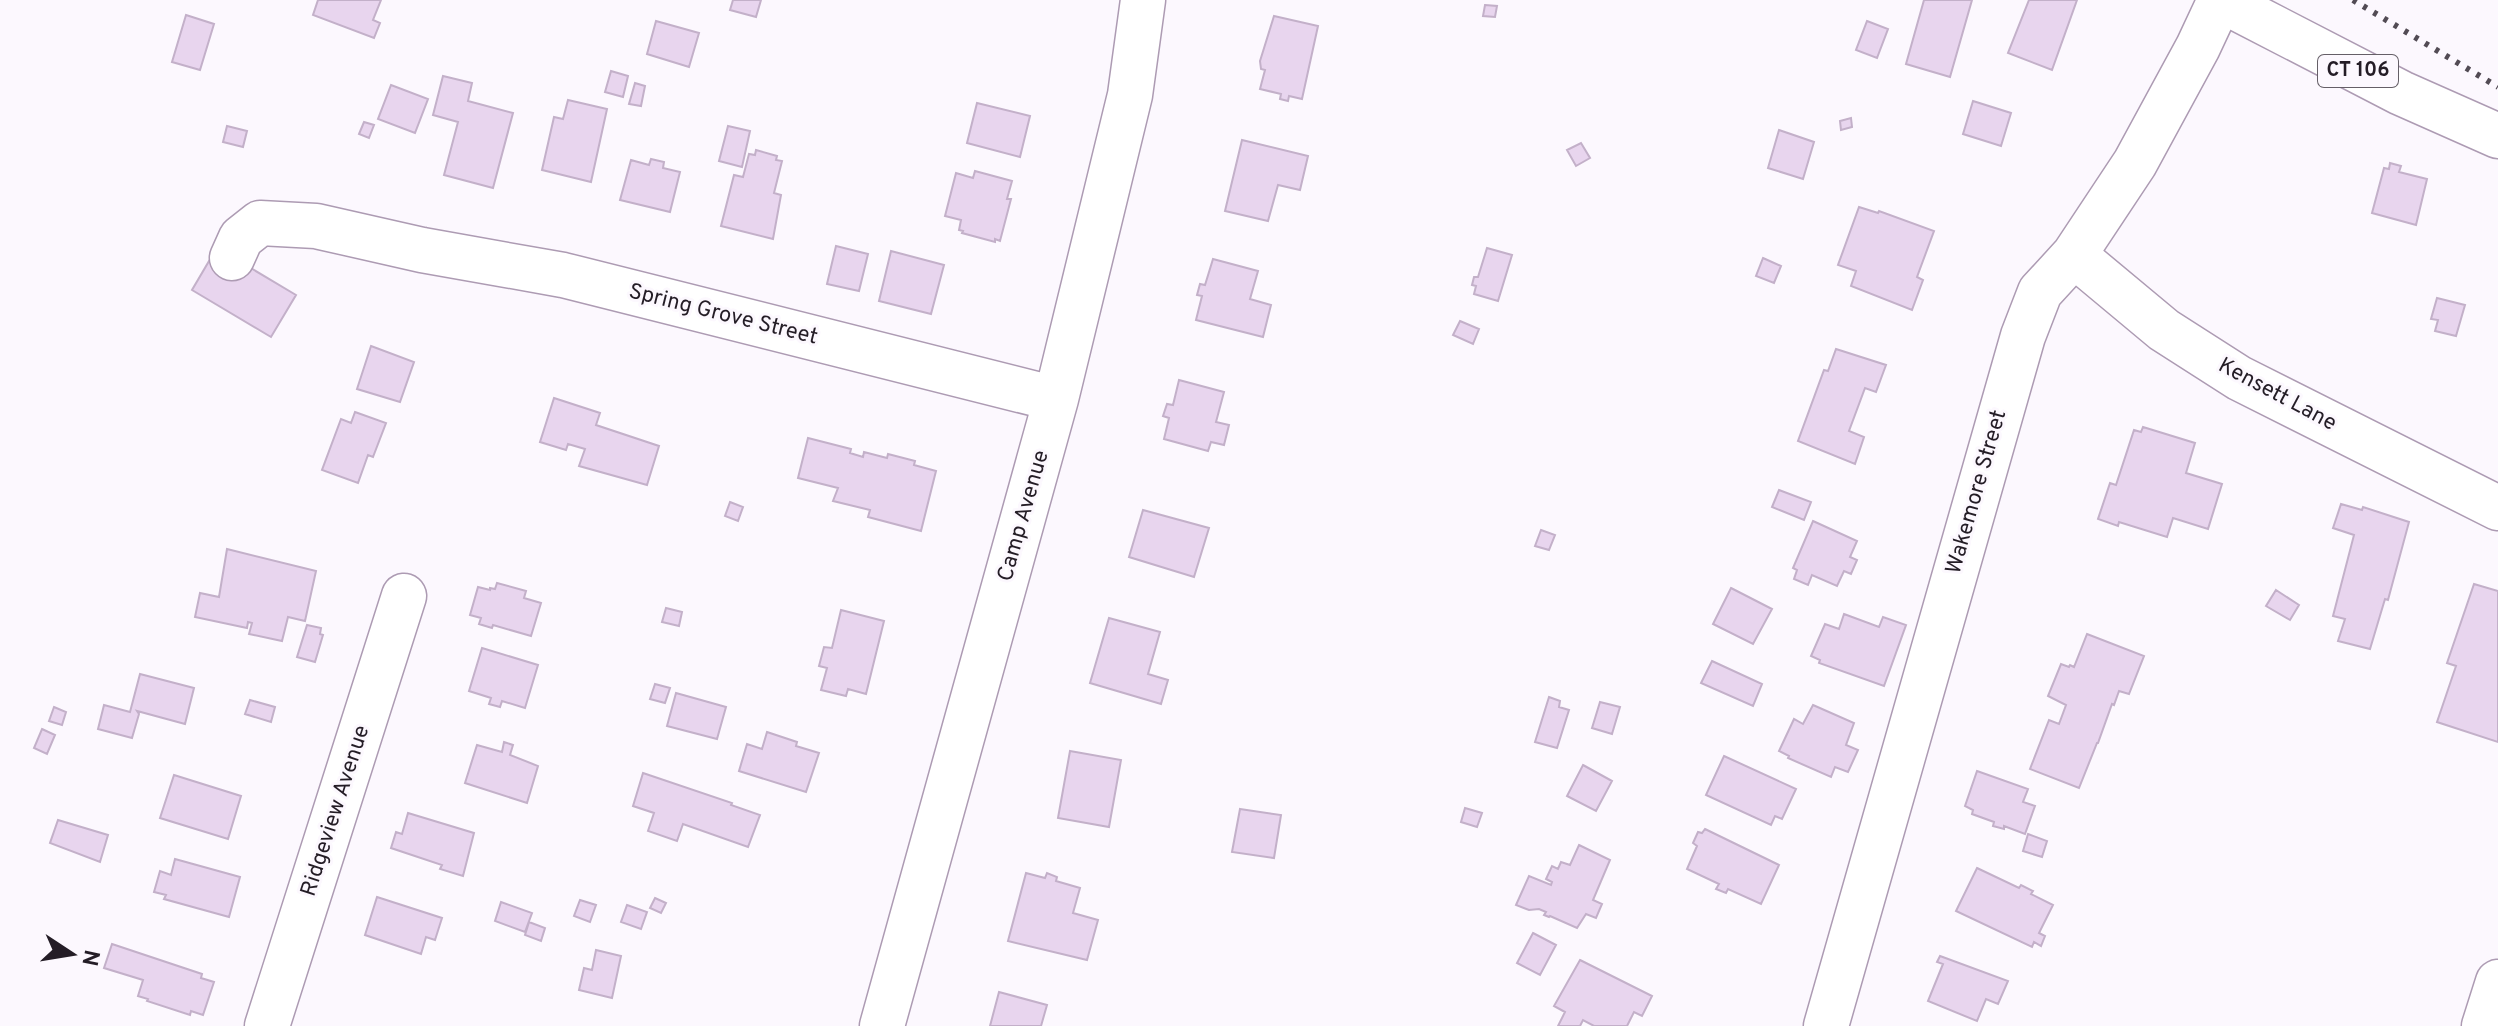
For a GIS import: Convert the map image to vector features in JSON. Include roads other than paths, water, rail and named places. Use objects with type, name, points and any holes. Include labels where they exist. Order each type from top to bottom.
[{"type":"street","name":"Camp Avenue","points":[[882,1026],[1056,399],[1130,95],[1143,0]]},
{"type":"street","name":"CT 106","points":[[2220,0],[2401,93],[2498,136]]},
{"type":"street","name":"Wakemore Street","points":[[1826,1026],[2023,336],[2040,292],[2074,255],[2135,163],[2220,0]]},
{"type":"street","name":"Spring Grove Street","points":[[232,258],[241,238],[260,223],[316,226],[422,250],[563,275],[1056,399]]},
{"type":"street","name":"Kensett Lane","points":[[2074,255],[2164,330],[2239,378],[2498,508]]},
{"type":"street","name":"Ridgeview Avenue","points":[[267,1026],[404,596]]},
{"type":"street","points":[[2484,1026],[2498,982]]},
{"type":"railway","points":[[2353,0],[2498,87]]}]
